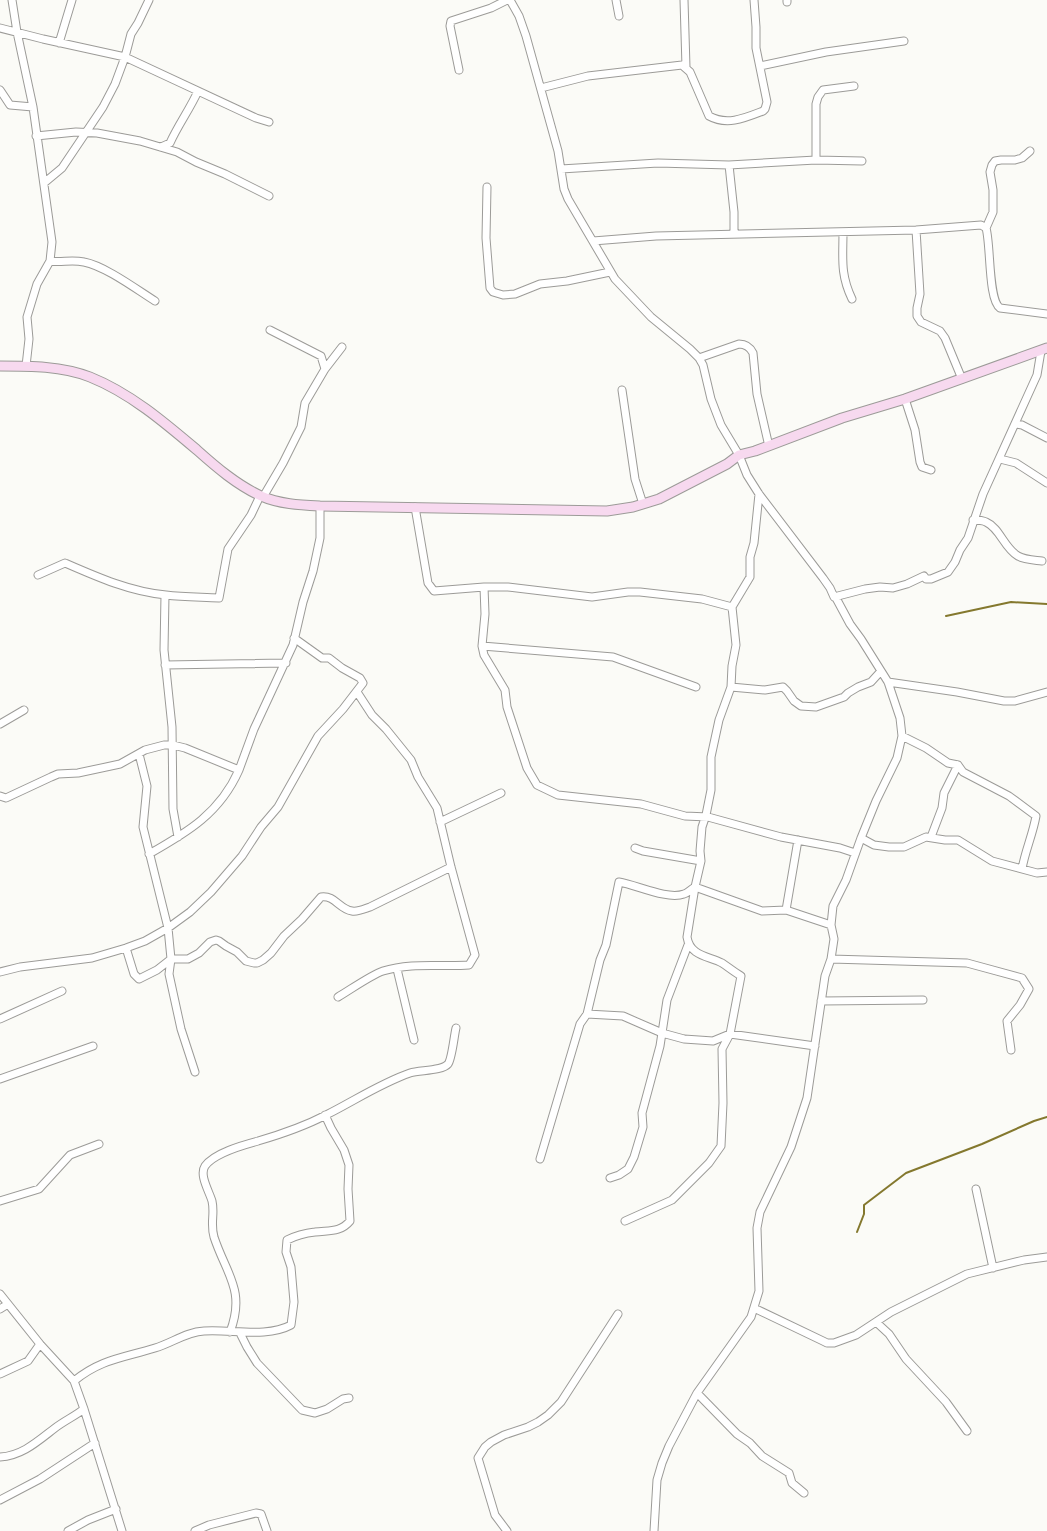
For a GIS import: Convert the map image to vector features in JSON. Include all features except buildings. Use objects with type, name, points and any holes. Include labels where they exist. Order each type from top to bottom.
[{"type":"main road","points":[[0,366],[26,366],[75,372],[105,384],[145,408],[223,473],[262,496],[284,503],[320,506],[607,511],[643,504],[679,490],[726,464],[739,455],[842,418],[905,399],[1044,349]]},
{"type":"street","points":[[12,0],[17,32],[33,107],[52,242],[50,261],[38,284],[27,317],[29,339],[26,366]]},
{"type":"street","points":[[59,43],[72,0]]},
{"type":"street","points":[[44,183],[62,168],[103,107],[115,84],[125,57],[131,34],[149,0]]},
{"type":"street","points":[[459,70],[450,26],[451,21],[491,8],[507,0]]},
{"type":"street","points":[[510,0],[519,16],[526,36],[562,169],[564,189],[568,199],[610,272],[651,317],[699,358],[703,365],[721,426],[739,455],[747,475],[759,494],[823,578],[850,624],[888,682],[900,718],[902,736],[897,758],[876,801],[846,880],[833,906],[831,925],[834,939],[831,959],[825,976],[817,1026],[816,1046],[807,1098],[791,1147],[760,1212],[757,1228],[759,1291],[754,1308],[751,1317],[697,1393],[672,1440],[662,1463],[657,1480],[654,1531]]},
{"type":"street","points":[[616,0],[619,16]]},
{"type":"street","points":[[684,0],[686,68]]},
{"type":"street","points":[[541,88],[609,72],[682,65],[686,68],[694,81],[709,116],[719,120],[728,121],[747,117],[765,109],[767,102],[756,48],[754,0]]},
{"type":"street","points":[[0,28],[59,43],[125,57],[256,118],[269,122]]},
{"type":"street","points":[[760,66],[826,52],[904,40]]},
{"type":"street","points":[[816,160],[816,104],[818,97],[823,90],[854,86]]},
{"type":"street","points":[[0,90],[10,105],[33,107]]},
{"type":"street","points":[[161,147],[170,143],[198,91]]},
{"type":"street","points":[[36,136],[76,132],[97,133],[117,136],[161,147],[177,152],[269,196]]},
{"type":"street","points":[[1030,151],[1022,158],[1015,160],[995,161],[990,172],[993,190],[993,212],[986,228],[989,238],[992,292],[996,306],[1000,308],[1047,314]]},
{"type":"street","points":[[562,169],[658,163],[729,165],[816,160],[862,161]]},
{"type":"street","points":[[729,165],[734,212],[734,234]]},
{"type":"street","points":[[486,187],[486,238],[490,288],[493,292],[503,295],[515,294],[540,284],[567,281],[610,272]]},
{"type":"street","points":[[593,241],[656,236],[916,230],[981,225],[986,228]]},
{"type":"street","points":[[916,230],[920,294],[917,316],[921,322],[940,330],[945,338],[962,379]]},
{"type":"street","points":[[843,232],[843,272],[846,286],[852,299]]},
{"type":"street","points":[[50,261],[58,262],[69,260],[86,262],[104,270],[155,301]]},
{"type":"street","points":[[270,330],[321,356],[325,369]]},
{"type":"street","points":[[699,358],[739,344],[750,348],[753,353],[765,433],[768,442],[772,444]]},
{"type":"street","points":[[38,575],[65,563],[126,587],[165,596],[219,598],[228,548],[251,515],[283,463],[303,421],[306,403],[325,369],[342,347]]},
{"type":"street","points":[[834,597],[865,589],[880,587],[893,588],[907,584],[924,576],[926,579],[931,579],[948,572],[968,538],[983,494],[1037,375],[1044,349]]},
{"type":"street","points":[[622,390],[635,479],[643,504]]},
{"type":"street","points":[[905,399],[915,430],[920,462],[922,467],[932,470]]},
{"type":"street","points":[[1016,424],[1047,438]]},
{"type":"street","points":[[1000,459],[1016,463],[1047,483]]},
{"type":"street","points":[[610,1178],[619,1175],[628,1169],[634,1157],[643,1126],[642,1113],[662,1033],[667,1000],[688,944],[687,937],[701,861],[701,832],[711,790],[711,757],[719,720],[732,687],[732,666],[736,645],[732,607],[750,577],[750,558],[754,543],[759,494]]},
{"type":"street","points":[[149,854],[199,823],[212,811],[232,786],[254,729],[286,663],[293,645],[303,602],[313,571],[320,538],[320,506]]},
{"type":"street","points":[[416,507],[428,583],[434,592],[484,587],[508,587],[592,597],[628,592],[640,592],[702,599],[732,607]]},
{"type":"street","points":[[973,520],[986,522],[1018,556],[1042,561]]},
{"type":"street","points":[[484,587],[485,614],[482,646],[484,655],[505,690],[507,707],[527,768],[537,785],[558,795],[641,804],[685,816],[708,817],[781,838],[798,840],[855,853]]},
{"type":"street","points":[[165,596],[165,665],[173,745],[173,809],[178,837]]},
{"type":"street","points":[[0,972],[20,967],[92,958],[145,941],[168,928],[190,912],[211,892],[242,856],[261,827],[278,807],[318,736],[363,684],[360,678],[342,668],[329,658],[322,658],[294,638]]},
{"type":"street","points":[[482,646],[612,657],[696,687]]},
{"type":"street","points":[[165,665],[286,663]]},
{"type":"street","points":[[732,687],[765,690],[783,688],[787,690],[794,701],[801,706],[816,707],[844,697],[858,687],[871,682],[881,671]]},
{"type":"street","points":[[888,682],[1008,702],[1047,692]]},
{"type":"street","points":[[338,997],[383,971],[413,966],[447,967],[469,965],[475,955],[434,801],[418,777],[411,760],[386,729],[372,715],[357,692]]},
{"type":"street","points":[[0,724],[24,710]]},
{"type":"street","points":[[902,736],[926,748],[948,763],[958,765],[963,772],[1009,796],[1036,816],[1022,869]]},
{"type":"street","points":[[0,796],[6,798],[58,774],[78,773],[120,764],[146,750],[164,745],[173,745],[185,748],[239,770]]},
{"type":"street","points":[[139,754],[147,786],[143,828],[168,928],[171,959],[169,974],[181,1028],[195,1072]]},
{"type":"street","points":[[931,836],[942,808],[944,793],[958,765]]},
{"type":"street","points":[[440,822],[501,792]]},
{"type":"street","points":[[861,838],[874,844],[889,847],[904,847],[924,837],[931,836],[945,840],[958,840],[992,861],[1037,873],[1047,872]]},
{"type":"street","points":[[786,910],[798,840]]},
{"type":"street","points":[[635,848],[643,851],[701,861]]},
{"type":"street","points":[[126,948],[134,974],[139,979],[157,970],[171,959],[188,959],[199,953],[210,942],[216,940],[219,940],[237,952],[246,960],[257,963],[264,960],[284,936],[302,919],[321,897],[331,898],[350,911],[357,911],[370,907],[451,867]]},
{"type":"street","points":[[540,1158],[580,1024],[587,1014],[600,960],[606,945],[619,882],[633,885],[661,895],[683,894],[695,887],[762,911],[786,910],[831,925]]},
{"type":"street","points":[[625,1221],[672,1200],[709,1163],[721,1146],[723,1103],[722,1049],[730,1034],[741,976],[722,963],[697,952],[688,944]]},
{"type":"street","points":[[831,959],[967,963],[1022,978],[1029,989],[1020,1005],[1007,1021],[1011,1050]]},
{"type":"street","points":[[398,969],[414,1040]]},
{"type":"street","points":[[0,1019],[62,991]]},
{"type":"street","points":[[821,1001],[923,1000]]},
{"type":"street","points":[[587,1014],[622,1016],[662,1033],[684,1039],[713,1041],[730,1034],[816,1046]]},
{"type":"street","points":[[230,1332],[235,1312],[236,1299],[234,1284],[211,1224],[213,1209],[204,1177],[204,1168],[211,1159],[241,1146],[301,1127],[411,1073],[443,1067],[448,1063],[451,1057],[456,1028]]},
{"type":"street","points":[[0,1079],[93,1046]]},
{"type":"street","points":[[74,1381],[87,1370],[102,1363],[115,1358],[154,1348],[202,1330],[240,1333],[282,1330],[291,1325],[294,1302],[291,1267],[286,1252],[287,1240],[315,1232],[338,1230],[345,1227],[350,1222],[348,1189],[349,1165],[344,1150],[331,1128],[326,1115]]},
{"type":"street","points":[[0,1201],[39,1189],[70,1155],[98,1144]]},
{"type":"street","points":[[976,1189],[993,1268]]},
{"type":"street","points":[[754,1308],[827,1343],[834,1343],[856,1335],[903,1305],[956,1279],[974,1272],[1024,1260],[1047,1257]]},
{"type":"street","points":[[0,1294],[40,1344],[74,1381],[122,1531]]},
{"type":"street","points":[[0,1309],[8,1304]]},
{"type":"street","points":[[508,1531],[495,1515],[478,1458],[485,1446],[504,1435],[538,1422],[548,1415],[561,1402],[618,1314]]},
{"type":"street","points":[[876,1322],[889,1334],[906,1360],[946,1402],[967,1430]]},
{"type":"street","points":[[240,1333],[257,1363],[302,1410],[315,1413],[327,1409],[334,1403],[343,1399],[349,1398]]},
{"type":"street","points":[[0,1374],[28,1361],[40,1344]]},
{"type":"street","points":[[697,1393],[737,1434],[750,1443],[762,1456],[789,1474],[792,1483],[804,1493]]},
{"type":"street","points":[[0,1457],[15,1455],[23,1452],[56,1427],[84,1409]]},
{"type":"street","points":[[0,1500],[40,1479],[95,1443]]},
{"type":"street","points":[[68,1531],[88,1520],[116,1509]]},
{"type":"street","points":[[195,1531],[209,1525],[256,1514],[261,1514],[267,1531]]},
{"type":"waterway","points":[[946,616],[1011,602],[1047,604]]},
{"type":"waterway","points":[[857,1232],[864,1214],[864,1205],[906,1173],[1047,1117]]}]
